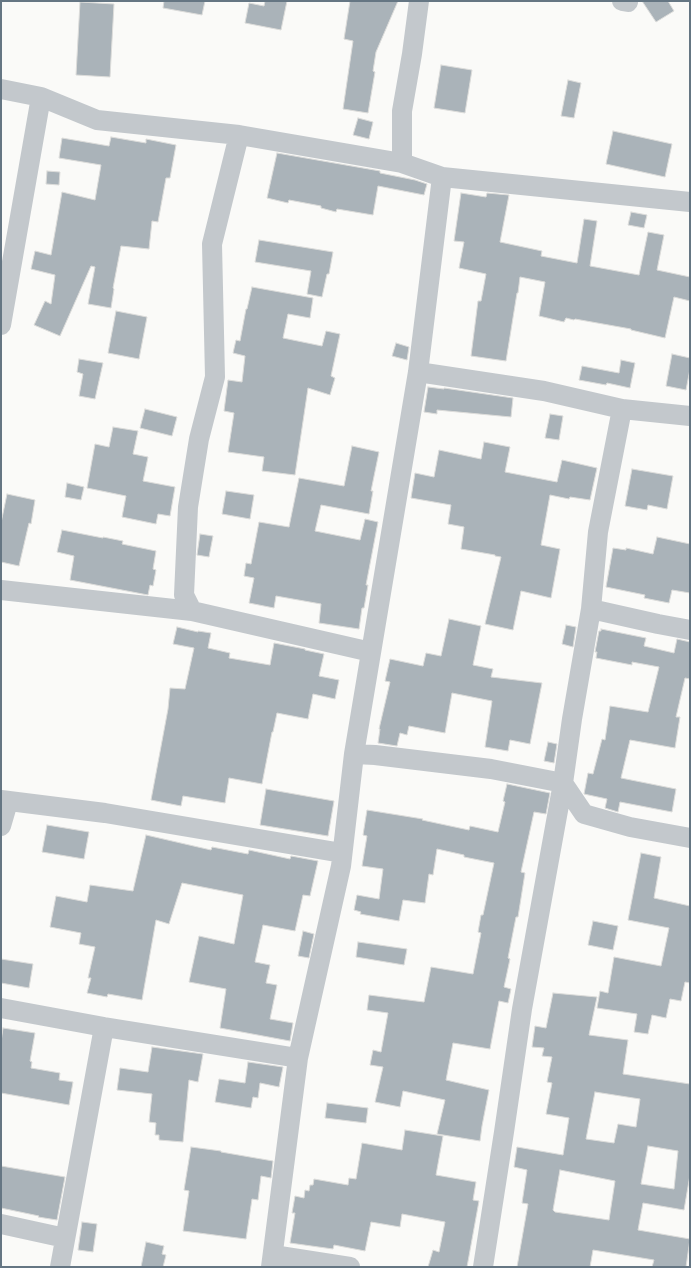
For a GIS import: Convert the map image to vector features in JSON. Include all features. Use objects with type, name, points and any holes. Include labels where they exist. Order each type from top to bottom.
[{"type":"street","points":[[402,163],[402,111],[419,1]]},
{"type":"street","points":[[1,89],[41,97],[97,120],[239,135],[402,163],[442,177],[690,202]]},
{"type":"street","points":[[1,325],[41,97]]},
{"type":"street","points":[[192,611],[184,595],[188,507],[199,439],[215,377],[212,244],[239,135]]},
{"type":"street","points":[[350,1267],[272,1261],[298,1058],[341,866],[354,754],[418,372],[442,177]]},
{"type":"street","points":[[418,372],[544,391],[622,409],[690,416]]},
{"type":"street","points":[[483,1267],[522,1009],[563,783],[572,719],[591,608],[598,532],[622,409]]},
{"type":"street","points":[[1,590],[192,611],[371,652]]},
{"type":"street","points":[[591,608],[690,630]]},
{"type":"street","points":[[354,754],[375,754],[491,769],[563,783],[584,814],[630,827],[690,838]]},
{"type":"street","points":[[1,826],[5,801],[104,813],[342,853]]},
{"type":"street","points":[[1,1008],[104,1027],[298,1058]]},
{"type":"street","points":[[60,1267],[104,1027]]},
{"type":"street","points":[[1,1224],[65,1238]]},
{"type":"building","points":[[164,1],[205,1],[202,15],[163,8]]},
{"type":"building","points":[[265,1],[287,1],[281,30],[245,23],[249,3],[264,6]]},
{"type":"building","points":[[350,1],[398,1],[376,52],[373,71],[375,72],[368,113],[343,109],[353,41],[344,39]]},
{"type":"building","points":[[642,1],[668,1],[674,11],[656,22]]},
{"type":"building","points":[[80,2],[114,4],[110,77],[76,75]]},
{"type":"building","points":[[441,65],[472,70],[465,113],[434,108]]},
{"type":"building","points":[[568,80],[581,83],[574,118],[561,116]]},
{"type":"building","points":[[358,118],[373,122],[369,139],[353,135]]},
{"type":"building","points":[[613,131],[672,144],[665,177],[606,164]]},
{"type":"building","points":[[111,137],[146,143],[146,139],[176,145],[170,178],[166,178],[158,222],[152,221],[149,249],[121,246],[113,288],[111,308],[88,304],[95,267],[91,266],[60,336],[34,325],[45,301],[51,304],[55,275],[31,269],[35,251],[51,255],[62,192],[95,200],[101,165],[59,158],[62,138],[109,146]]},
{"type":"building","points":[[277,153],[380,171],[380,173],[427,184],[424,195],[378,186],[373,215],[337,209],[336,212],[321,208],[321,206],[289,200],[288,203],[267,198]]},
{"type":"building","points":[[47,171],[60,172],[59,185],[46,184]]},
{"type":"building","points":[[461,193],[486,197],[487,193],[509,195],[500,242],[542,251],[541,256],[577,263],[584,219],[597,221],[590,266],[639,275],[648,232],[664,235],[657,270],[690,277],[690,301],[674,297],[665,338],[631,329],[575,319],[566,318],[564,322],[539,316],[545,282],[520,277],[506,361],[471,356],[478,301],[481,301],[486,274],[459,268],[464,242],[454,241]]},
{"type":"building","points":[[631,212],[647,215],[644,228],[628,225]]},
{"type":"building","points":[[259,240],[333,252],[329,274],[327,274],[322,297],[307,294],[311,271],[255,262]]},
{"type":"building","points":[[252,287],[313,298],[310,318],[288,314],[283,338],[322,346],[326,331],[340,334],[331,376],[335,378],[330,395],[308,388],[295,475],[262,471],[264,457],[228,452],[234,413],[224,411],[228,380],[242,382],[245,356],[233,353],[236,340],[240,341]]},
{"type":"building","points":[[116,311],[147,317],[139,359],[108,353]]},
{"type":"building","points":[[396,343],[409,347],[407,360],[392,356]]},
{"type":"building","points":[[672,354],[690,358],[690,369],[686,390],[666,386]]},
{"type":"building","points":[[79,359],[103,363],[95,399],[79,396],[83,374],[77,372]]},
{"type":"building","points":[[621,360],[635,363],[630,388],[607,383],[606,385],[579,380],[582,366],[619,373]]},
{"type":"building","points":[[428,387],[513,398],[511,417],[437,410],[437,414],[424,412]]},
{"type":"building","points":[[145,409],[177,417],[172,436],[140,428]]},
{"type":"building","points":[[550,414],[563,416],[559,440],[545,438]]},
{"type":"building","points":[[113,427],[138,431],[133,454],[148,457],[143,481],[175,487],[170,516],[158,514],[156,524],[122,517],[126,496],[87,488],[95,444],[109,447]]},
{"type":"building","points":[[484,442],[510,447],[505,472],[557,482],[562,460],[597,468],[590,500],[570,497],[569,499],[550,495],[541,545],[560,549],[551,598],[521,591],[513,630],[485,624],[501,557],[461,549],[464,527],[448,524],[451,505],[411,498],[415,473],[434,477],[439,450],[481,459]]},
{"type":"building","points":[[352,446],[379,452],[371,491],[373,491],[369,514],[321,505],[315,531],[360,540],[365,519],[378,522],[366,585],[368,585],[364,608],[362,608],[359,629],[319,623],[321,604],[276,596],[274,608],[249,603],[254,578],[244,576],[246,563],[251,564],[259,522],[289,527],[299,478],[344,486]]},
{"type":"building","points":[[632,469],[673,476],[667,509],[648,505],[647,510],[625,506]]},
{"type":"building","points":[[67,483],[84,487],[81,500],[65,497]]},
{"type":"building","points":[[226,491],[254,495],[250,519],[222,514]]},
{"type":"building","points":[[7,494],[35,500],[31,524],[29,523],[19,566],[1,562],[1,523]]},
{"type":"building","points":[[62,530],[123,541],[122,544],[156,551],[153,569],[156,570],[153,586],[150,585],[148,595],[70,580],[74,556],[57,552]]},
{"type":"building","points":[[200,534],[213,536],[209,557],[197,555]]},
{"type":"building","points":[[657,537],[690,544],[690,593],[672,590],[669,603],[644,598],[645,595],[606,587],[613,548],[626,550],[626,548],[653,554]]},
{"type":"building","points":[[449,619],[481,626],[473,665],[493,669],[491,677],[542,683],[530,744],[510,740],[508,751],[485,747],[492,701],[452,693],[445,733],[409,726],[407,735],[400,733],[397,746],[378,743],[379,729],[390,682],[385,681],[390,659],[423,666],[426,653],[441,656]]},
{"type":"building","points":[[566,625],[576,627],[573,647],[562,644]]},
{"type":"building","points":[[177,627],[198,632],[211,633],[208,648],[230,653],[229,658],[270,665],[274,643],[324,654],[319,676],[339,680],[335,699],[313,694],[308,719],[277,713],[262,784],[229,778],[225,803],[183,796],[181,806],[151,800],[168,709],[170,688],[185,689],[194,648],[173,644]]},
{"type":"building","points":[[601,629],[646,638],[644,646],[674,653],[677,639],[690,642],[690,679],[685,678],[676,717],[680,717],[675,748],[630,740],[621,778],[676,789],[672,812],[620,802],[618,812],[605,808],[607,799],[584,794],[588,773],[593,774],[602,739],[605,740],[610,706],[648,712],[659,667],[632,662],[632,665],[596,658],[597,652],[595,652],[599,631],[601,631]]},
{"type":"building","points":[[548,742],[557,744],[554,763],[544,761]]},
{"type":"building","points":[[507,784],[550,793],[546,814],[534,812],[521,872],[525,873],[518,917],[516,917],[508,958],[510,959],[504,987],[511,989],[508,1003],[499,1001],[490,1049],[453,1043],[446,1080],[489,1090],[480,1141],[437,1134],[445,1100],[403,1091],[400,1107],[375,1102],[383,1067],[370,1065],[373,1050],[381,1052],[388,1013],[367,1010],[369,995],[424,1002],[431,967],[473,974],[481,933],[478,932],[481,915],[483,915],[494,863],[464,857],[464,855],[437,849],[433,875],[429,874],[425,903],[403,900],[399,921],[360,914],[361,912],[354,910],[357,895],[379,899],[383,869],[362,866],[367,836],[363,835],[367,810],[423,819],[422,820],[469,830],[470,826],[498,832],[505,802],[503,801]]},
{"type":"building","points":[[266,789],[334,801],[328,836],[260,825]]},
{"type":"building","points":[[47,825],[89,832],[84,859],[42,852]]},
{"type":"building","points":[[146,835],[211,850],[212,847],[248,854],[249,850],[290,859],[291,856],[318,861],[310,896],[303,895],[295,931],[263,925],[255,962],[270,965],[266,983],[277,985],[270,1019],[293,1023],[290,1041],[220,1028],[226,989],[189,982],[199,936],[234,944],[243,895],[182,883],[169,924],[156,920],[142,1000],[108,994],[107,997],[87,993],[91,978],[88,978],[95,947],[79,944],[81,933],[50,927],[56,896],[87,902],[90,885],[133,891]]},
{"type":"building","points":[[641,853],[661,857],[654,898],[690,906],[690,983],[685,982],[681,1001],[670,999],[666,1018],[652,1015],[648,1034],[634,1032],[637,1014],[597,1008],[600,991],[608,993],[614,957],[661,966],[669,928],[628,920]]},
{"type":"building","points":[[593,921],[618,926],[613,950],[588,945]]},
{"type":"building","points":[[303,931],[314,934],[309,958],[298,956]]},
{"type":"building","points":[[358,942],[407,949],[404,965],[356,957]]},
{"type":"building","points":[[1,959],[33,964],[29,988],[1,983]]},
{"type":"building","points":[[553,993],[597,997],[589,1035],[628,1040],[623,1074],[690,1084],[690,1175],[684,1210],[643,1203],[638,1230],[690,1239],[686,1267],[652,1267],[654,1260],[593,1250],[590,1267],[517,1267],[528,1204],[522,1203],[527,1170],[514,1167],[517,1147],[563,1155],[569,1118],[546,1114],[552,1083],[547,1082],[552,1057],[542,1056],[544,1048],[532,1047],[535,1026],[546,1028]],"holes":[[[595,1092],[640,1099],[636,1127],[618,1124],[614,1143],[586,1139]],[[648,1146],[678,1151],[674,1189],[641,1184]],[[560,1170],[615,1181],[609,1220],[555,1212],[553,1210]]]},
{"type":"building","points":[[3,1028],[35,1033],[30,1061],[32,1062],[31,1068],[60,1073],[59,1080],[73,1082],[69,1105],[1,1093],[1,1042]]},
{"type":"building","points":[[152,1047],[203,1054],[198,1082],[189,1080],[183,1142],[159,1140],[159,1135],[155,1135],[156,1123],[149,1122],[152,1094],[117,1090],[120,1068],[148,1072]]},
{"type":"building","points":[[248,1062],[283,1067],[279,1087],[260,1083],[258,1098],[253,1097],[251,1108],[215,1102],[219,1079],[245,1083]]},
{"type":"building","points":[[327,1103],[368,1108],[366,1123],[325,1118]]},
{"type":"building","points":[[405,1130],[443,1136],[436,1175],[476,1182],[473,1200],[479,1201],[467,1267],[428,1267],[433,1250],[439,1252],[445,1222],[402,1214],[400,1227],[371,1222],[365,1251],[334,1245],[333,1249],[290,1243],[295,1213],[292,1213],[295,1196],[304,1198],[305,1190],[309,1191],[310,1185],[313,1185],[314,1179],[348,1185],[349,1178],[356,1179],[362,1143],[402,1150]]},
{"type":"building","points":[[191,1147],[273,1161],[271,1178],[261,1176],[258,1200],[252,1199],[246,1239],[183,1231],[189,1191],[184,1190]]},
{"type":"building","points":[[1,1166],[65,1177],[57,1220],[1,1208]]},
{"type":"building","points":[[82,1222],[97,1224],[93,1252],[78,1250]]},
{"type":"building","points":[[146,1242],[164,1246],[162,1254],[166,1255],[163,1267],[141,1267]]}]
